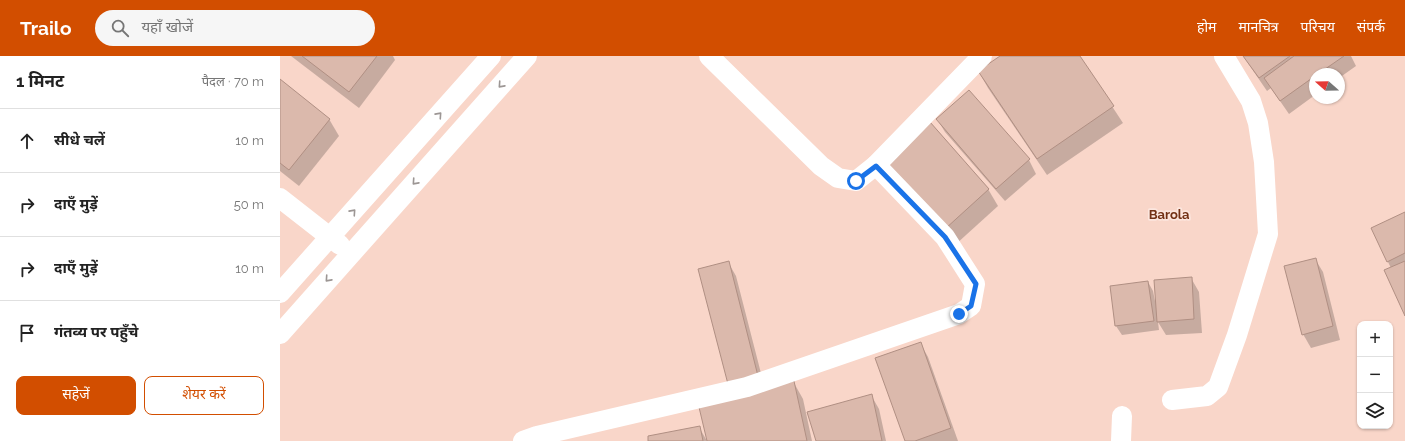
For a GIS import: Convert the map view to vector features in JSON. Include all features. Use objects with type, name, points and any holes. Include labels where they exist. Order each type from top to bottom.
[{"type":"street","points":[[280,293],[492,56]]},
{"type":"street","points":[[280,334],[527,56]]},
{"type":"street","points":[[709,56],[821,166],[838,178],[856,181],[876,166],[982,56]]},
{"type":"street","points":[[1172,400],[1206,396],[1218,387],[1268,234],[1264,162],[1258,123],[1251,101],[1224,56]]},
{"type":"street","points":[[523,441],[537,436],[747,387],[959,314],[971,306],[976,284],[945,237],[876,166]]},
{"type":"street","points":[[280,198],[351,254]]},
{"type":"street","points":[[1121,441],[1122,416]]},
{"type":"building","points":[[302,56],[377,56],[349,92]]},
{"type":"building","points":[[1000,56],[1080,56],[1114,106],[1037,159],[978,71]]},
{"type":"building","points":[[1243,56],[1290,56],[1259,78]]},
{"type":"building","points":[[1294,56],[1344,56],[1327,68],[1309,68],[1309,80],[1280,101],[1264,78]]},
{"type":"building","points":[[280,79],[330,119],[289,170],[280,163]]},
{"type":"building","points":[[969,90],[1030,159],[996,189],[936,119]]},
{"type":"building","points":[[930,122],[989,189],[945,229],[885,162]]},
{"type":"building","points":[[1405,212],[1405,253],[1387,262],[1371,228]]},
{"type":"building","points":[[1316,258],[1333,326],[1302,335],[1284,266]]},
{"type":"building","points":[[729,261],[759,380],[729,388],[698,269]]},
{"type":"building","points":[[1405,261],[1405,316],[1384,270]]},
{"type":"building","points":[[1192,277],[1194,319],[1157,322],[1154,280]]},
{"type":"building","points":[[1148,281],[1154,321],[1115,326],[1110,286]]},
{"type":"building","points":[[921,342],[951,428],[915,441],[905,441],[875,358]]},
{"type":"building","points":[[794,381],[807,441],[707,441],[698,403]]},
{"type":"building","points":[[872,394],[882,441],[816,441],[807,412]]},
{"type":"building","points":[[700,426],[703,441],[648,441],[648,436]]},
{"type":"district","name":"Barola","points":[[1169,214]]},
{"type":"route","points":[[856,181],[876,166],[945,237],[976,284],[971,306],[959,314]]}]
